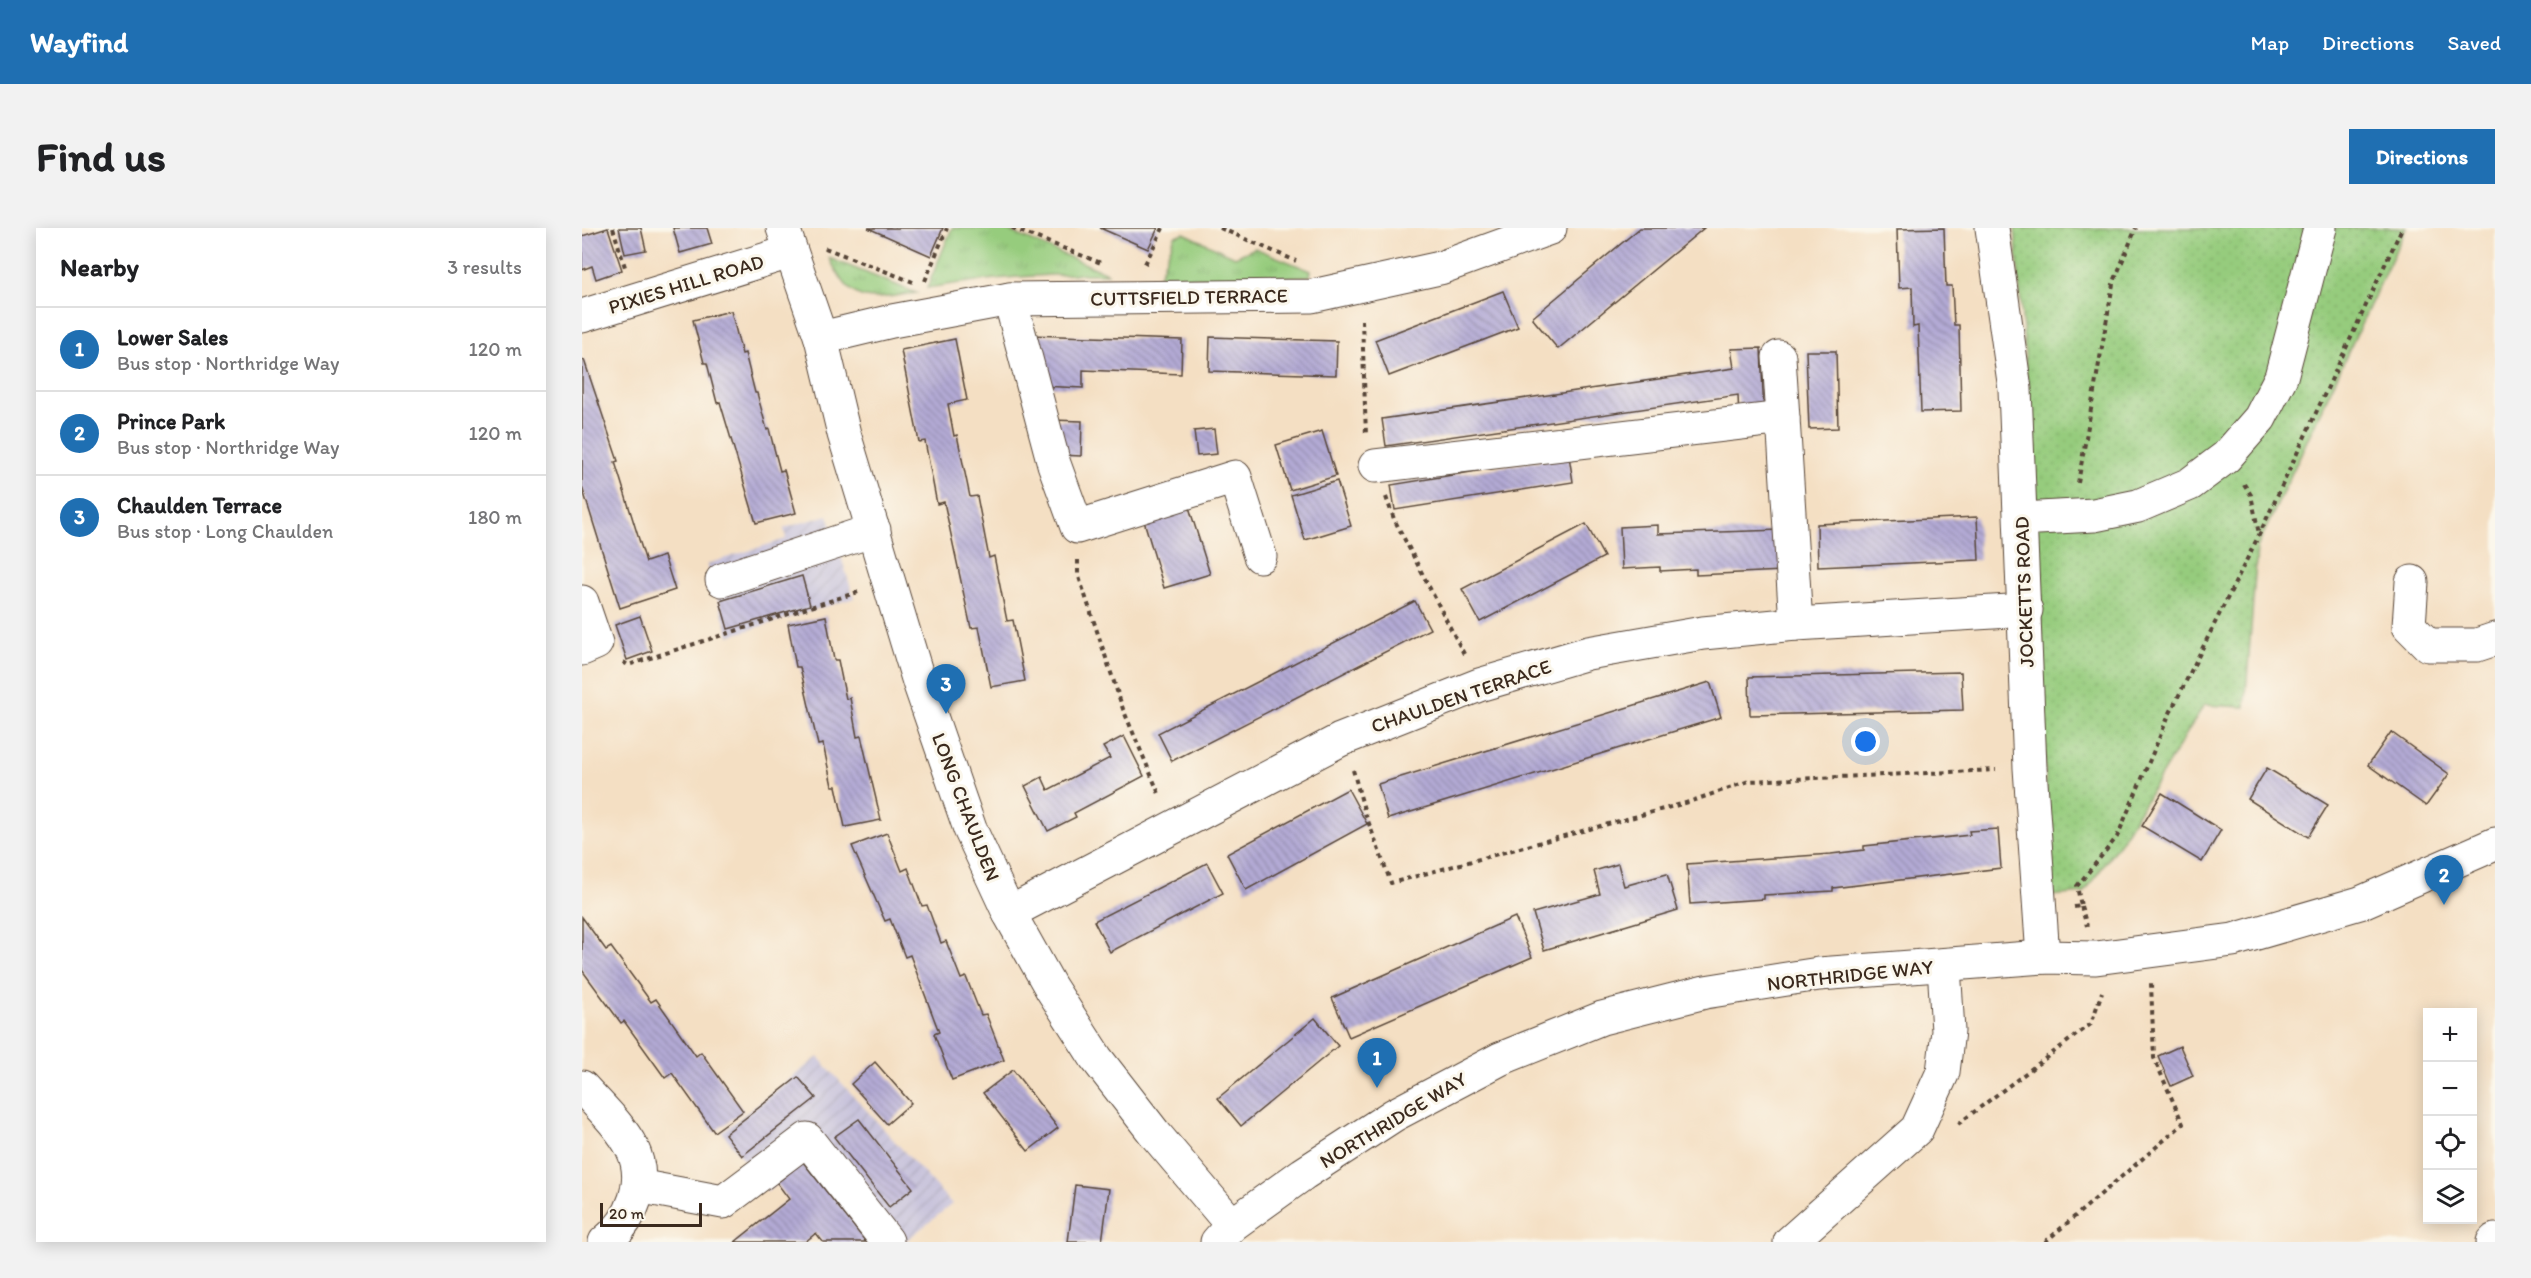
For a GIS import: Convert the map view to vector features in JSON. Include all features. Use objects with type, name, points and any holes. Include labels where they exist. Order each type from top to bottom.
[{"type":"street","name":"CUTTSFIELD TERRACE","points":[[821,338],[891,321],[1010,299],[1312,296],[1440,268],[1550,228]]},
{"type":"street","name":"JOCKETTS ROAD","points":[[1992,228],[2014,389],[2022,519],[2030,768],[2043,957]]},
{"type":"street","points":[[2022,519],[2072,516],[2138,506],[2190,484],[2226,457],[2260,418],[2281,377],[2320,228]]},
{"type":"street","name":"PIXIES HILL ROAD","points":[[582,316],[798,242]]},
{"type":"street","name":"LONG CHAULDEN","points":[[798,242],[844,434],[919,682],[970,829],[1009,913],[1051,988],[1096,1058],[1155,1134],[1225,1234]]},
{"type":"street","points":[[1010,299],[1054,464],[1077,527],[1235,477],[1260,556]]},
{"type":"street","points":[[1779,357],[1796,624]]},
{"type":"street","points":[[1375,466],[1783,418]]},
{"type":"street","points":[[722,580],[874,530]]},
{"type":"street","points":[[2412,582],[2409,626],[2428,645],[2476,645],[2495,639]]},
{"type":"street","name":"CHAULDEN TERRACE","points":[[1009,913],[1340,740],[1479,685],[1588,654],[1703,633],[1796,624],[2025,610]]},
{"type":"street","name":"NORTHRIDGE WAY","points":[[1225,1234],[1303,1174],[1394,1115],[1500,1059],[1602,1018],[1705,992],[1819,974],[2043,957],[2096,958],[2233,940],[2360,903],[2495,844]]},
{"type":"street","points":[[1790,1242],[1917,1129],[1943,1072],[1948,1031],[1944,966]]},
{"type":"street","points":[[582,1087],[623,1134],[637,1163],[638,1186],[634,1205],[624,1223],[605,1242]]},
{"type":"street","points":[[638,1186],[723,1202],[807,1139],[886,1241]]},
{"type":"path","points":[[613,228],[635,299]]},
{"type":"path","points":[[798,242],[922,286],[947,228]]},
{"type":"path","points":[[1012,228],[1107,265]]},
{"type":"path","points":[[1144,267],[1163,228]]},
{"type":"path","points":[[1220,228],[1315,270],[1312,296]]},
{"type":"path","points":[[2072,516],[2113,285],[2136,228]]},
{"type":"path","points":[[1917,1129],[1939,1138],[2091,1024],[2104,986],[2077,886],[2117,837],[2169,715],[2259,535],[2402,228]]},
{"type":"path","points":[[2226,457],[2251,495],[2259,535]]},
{"type":"path","points":[[1077,527],[1078,574],[1123,709],[1173,827]]},
{"type":"path","points":[[586,627],[628,665],[889,580]]},
{"type":"path","points":[[1340,740],[1353,769],[1365,813],[1391,883],[1689,802],[1749,781],[2030,768]]},
{"type":"path","points":[[2040,912],[2081,906]]},
{"type":"path","points":[[2045,1242],[2183,1124],[2154,1058],[2151,981],[2139,982]]},
{"type":"shaded area","points":[[828,515],[854,598],[729,636],[707,564],[786,539],[784,528]]},
{"type":"shaded area","points":[[818,1057],[952,1204],[904,1242],[823,1242],[777,1184],[767,1191],[722,1132]]},
{"type":"green space","points":[[952,228],[1002,228],[1109,274],[1018,277],[927,288]]},
{"type":"green space","points":[[2015,228],[2406,228],[2257,548],[2245,707],[2204,705],[2121,841],[2084,893],[2050,896],[2034,472]]},
{"type":"green space","points":[[1184,233],[1235,257],[1255,248],[1311,271],[1310,276],[1231,279],[1159,276],[1175,236]]},
{"type":"green space","points":[[829,258],[916,293],[872,298],[863,296],[846,285]]},
{"type":"building","points":[[608,228],[622,270],[596,279],[592,266],[582,270],[582,236]]},
{"type":"building","points":[[619,228],[641,228],[646,250],[625,254]]},
{"type":"building","points":[[673,228],[707,228],[712,244],[680,253]]},
{"type":"building","points":[[868,228],[943,228],[931,256]]},
{"type":"building","points":[[1100,228],[1158,228],[1148,249]]},
{"type":"building","points":[[1640,228],[1704,228],[1558,349],[1532,318]]},
{"type":"building","points":[[1944,228],[1946,286],[1952,286],[1954,325],[1959,325],[1961,411],[1921,412],[1918,326],[1913,327],[1912,287],[1899,288],[1897,229]]},
{"type":"building","points":[[1503,291],[1518,327],[1389,376],[1375,340]]},
{"type":"building","points":[[731,311],[742,354],[745,353],[755,393],[757,393],[767,430],[769,429],[780,471],[784,470],[796,513],[756,523],[720,402],[717,403],[707,363],[704,363],[693,320]]},
{"type":"building","points":[[1029,335],[1182,340],[1181,374],[1083,370],[1083,388],[1040,386]]},
{"type":"building","points":[[1210,337],[1337,341],[1336,375],[1209,371]]},
{"type":"building","points":[[955,339],[967,400],[948,404],[954,436],[957,435],[970,497],[977,496],[989,558],[994,556],[1007,621],[1013,620],[1025,681],[991,687],[979,627],[971,628],[944,502],[937,504],[925,441],[919,442],[901,350]]},
{"type":"building","points":[[1761,348],[1764,417],[1739,418],[1738,395],[1386,446],[1382,419],[1734,368],[1731,349]]},
{"type":"building","points":[[1806,351],[1836,351],[1838,428],[1809,429]]},
{"type":"building","points":[[582,360],[584,360],[618,461],[615,462],[646,562],[664,556],[675,590],[620,608],[582,487]]},
{"type":"building","points":[[1051,420],[1082,421],[1081,456],[1060,455]]},
{"type":"building","points":[[1214,429],[1217,454],[1197,456],[1194,431]]},
{"type":"building","points":[[1322,431],[1336,476],[1290,490],[1276,445]]},
{"type":"building","points":[[1569,456],[1573,482],[1395,510],[1391,485]]},
{"type":"building","points":[[1337,481],[1351,526],[1305,540],[1291,495]]},
{"type":"building","points":[[1189,507],[1210,574],[1164,588],[1144,521]]},
{"type":"building","points":[[1977,517],[1979,560],[1818,567],[1817,524]]},
{"type":"building","points":[[1586,524],[1604,557],[1480,622],[1462,589]]},
{"type":"building","points":[[1658,525],[1658,534],[1781,530],[1783,571],[1696,575],[1696,569],[1660,571],[1660,567],[1622,569],[1620,527]]},
{"type":"building","points":[[802,576],[810,605],[728,629],[720,601]]},
{"type":"building","points":[[1415,601],[1430,629],[1172,761],[1158,733]]},
{"type":"building","points":[[640,616],[652,651],[627,660],[615,625]]},
{"type":"building","points":[[826,616],[834,660],[838,660],[846,699],[850,698],[857,737],[861,736],[881,820],[845,827],[836,786],[832,786],[823,744],[818,745],[800,667],[796,667],[788,624]]},
{"type":"building","points":[[1961,672],[1963,710],[1750,715],[1749,677]]},
{"type":"building","points":[[1710,682],[1721,717],[1388,819],[1378,784]]},
{"type":"building","points":[[2391,732],[2449,774],[2426,806],[2368,765]]},
{"type":"building","points":[[1124,736],[1144,776],[1074,813],[1076,817],[1048,831],[1025,786],[1042,777],[1048,790],[1110,758],[1103,747]]},
{"type":"building","points":[[2267,768],[2328,805],[2308,837],[2248,799]]},
{"type":"building","points":[[1348,789],[1367,824],[1246,890],[1227,854]]},
{"type":"building","points":[[2162,793],[2221,830],[2202,862],[2142,826]]},
{"type":"building","points":[[1998,829],[2001,868],[1833,888],[1833,891],[1764,895],[1764,899],[1690,904],[1687,864],[1831,854],[1864,850],[1864,846],[1970,835],[1969,831]]},
{"type":"building","points":[[887,833],[902,871],[908,868],[922,906],[927,905],[941,943],[946,941],[961,979],[966,977],[981,1015],[986,1014],[1004,1060],[952,1080],[934,1034],[939,1032],[910,955],[905,957],[890,919],[885,921],[852,846]]},
{"type":"building","points":[[1207,863],[1223,893],[1110,952],[1094,921]]},
{"type":"building","points":[[1618,864],[1624,886],[1667,874],[1678,910],[1544,950],[1533,913],[1600,894],[1594,871]]},
{"type":"building","points":[[582,917],[606,950],[611,947],[651,1002],[656,999],[696,1056],[701,1052],[743,1111],[714,1132],[672,1073],[665,1078],[624,1021],[621,1023],[582,970]]},
{"type":"building","points":[[1515,917],[1532,957],[1349,1037],[1332,998]]},
{"type":"building","points":[[1315,1018],[1338,1046],[1241,1126],[1218,1098]]},
{"type":"building","points":[[2180,1046],[2193,1076],[2171,1086],[2158,1056]]},
{"type":"building","points":[[875,1062],[911,1103],[887,1124],[851,1084]]},
{"type":"building","points":[[1013,1070],[1058,1128],[1028,1151],[983,1093]]},
{"type":"building","points":[[798,1077],[816,1098],[742,1156],[725,1134]]},
{"type":"building","points":[[859,1119],[913,1188],[889,1207],[834,1137]]},
{"type":"building","points":[[803,1162],[866,1242],[823,1242],[816,1233],[805,1242],[735,1242],[789,1199],[777,1183]]},
{"type":"building","points":[[1075,1185],[1109,1189],[1102,1242],[1068,1242]]},
{"type":"place","name":"Chaulden Terrace","points":[[946,714]]},
{"type":"place","name":"Prince Park","points":[[2444,905]]},
{"type":"place","name":"Lower Sales","points":[[1377,1088]]}]
